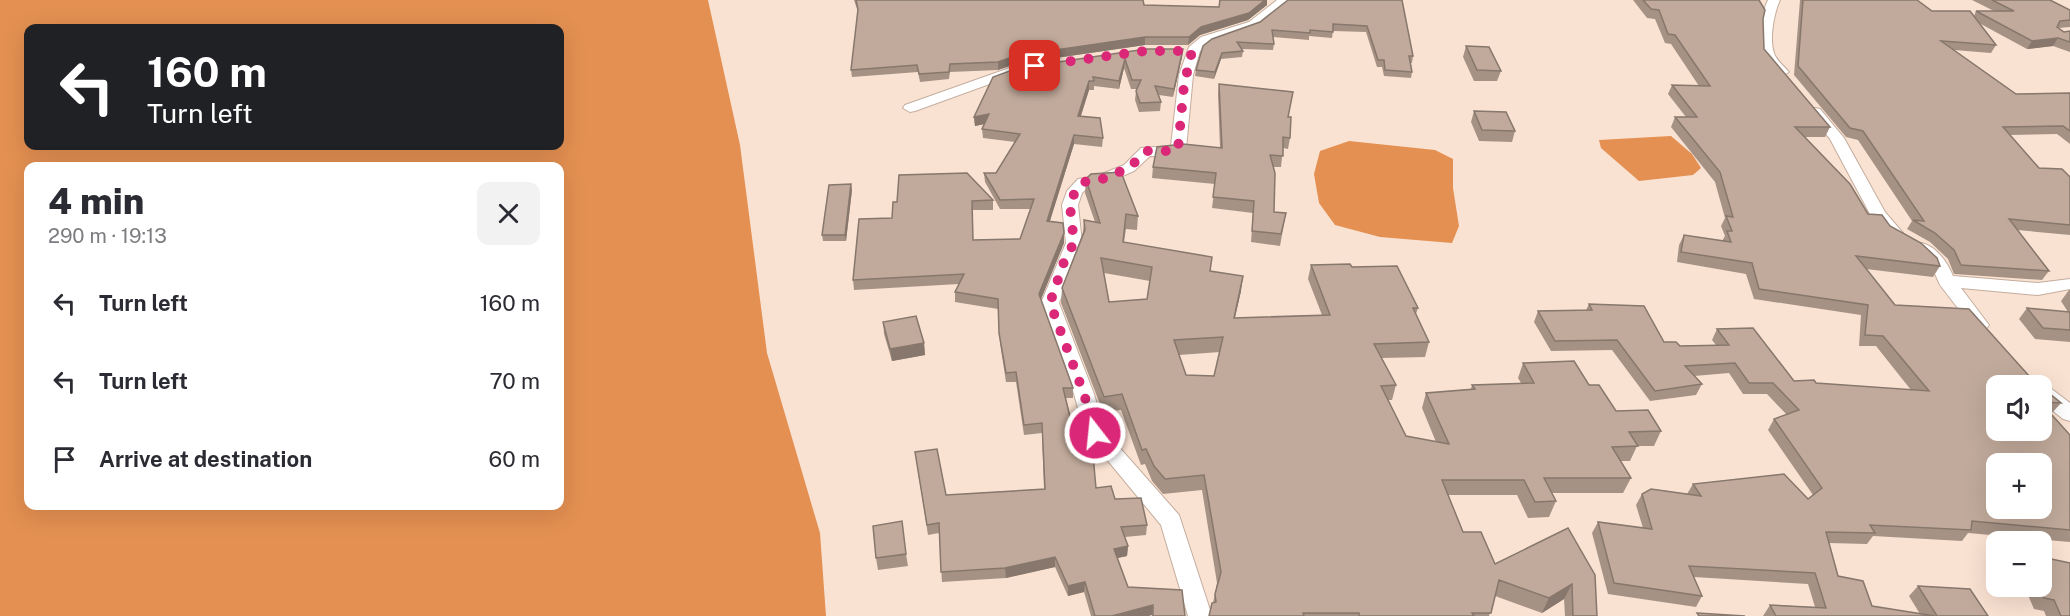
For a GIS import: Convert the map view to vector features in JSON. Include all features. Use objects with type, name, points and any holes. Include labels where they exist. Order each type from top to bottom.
[{"type":"street","points":[[1200,616],[1171,521],[1095,433],[1084,394],[1050,303],[1065,259],[1074,243],[1070,206],[1075,191],[1084,182],[1100,180],[1129,168],[1146,151],[1175,151],[1178,149],[1185,50],[1249,27],[1265,18],[1285,0]]},
{"type":"street","points":[[1774,0],[1767,24],[1766,49],[1769,57],[1837,138],[1878,214],[1891,230],[1922,248],[1940,265],[1946,280],[1967,311],[1991,337]]},
{"type":"street","points":[[910,108],[958,92],[982,81],[1025,68]]},
{"type":"street","points":[[1946,280],[2038,289],[2070,284]]},
{"type":"street","points":[[2052,400],[2070,414]]},
{"type":"shaded area","points":[[0,0],[708,0],[740,145],[767,353],[820,533],[826,616],[0,616]]},
{"type":"shaded area","points":[[1671,136],[1692,154],[1701,168],[1693,175],[1639,181],[1601,148],[1599,140]]},
{"type":"shaded area","points":[[1349,141],[1435,150],[1453,159],[1453,188],[1459,226],[1452,243],[1380,237],[1335,225],[1319,203],[1314,174],[1320,151]]},
{"type":"building","points":[[856,0],[1143,0],[1144,5],[1219,7],[1220,0],[1265,0],[1249,13],[1201,27],[1189,37],[1145,37],[1015,56],[998,62],[950,64],[949,72],[919,74],[917,65],[851,70],[858,9]]},
{"type":"building","points":[[1288,0],[1402,0],[1413,56],[1409,56],[1412,72],[1385,70],[1384,60],[1378,60],[1367,26],[1333,24],[1333,32],[1272,30],[1274,44],[1237,42],[1243,51],[1222,53],[1215,72],[1196,70],[1203,46],[1212,39],[1260,22]]},
{"type":"building","points":[[1643,0],[1759,0],[1765,10],[1764,49],[1830,127],[1795,127],[1850,184],[1868,214],[1882,215],[1890,226],[1921,243],[1937,258],[1940,266],[1856,256],[1895,305],[1969,309],[2028,375],[1986,375],[1986,441],[2052,441],[2052,415],[2070,435],[2070,530],[1972,521],[1971,530],[1870,525],[1875,533],[1826,532],[1838,576],[1863,581],[1872,606],[1935,616],[1776,616],[1770,605],[1826,608],[1815,573],[1689,566],[1702,596],[1614,583],[1598,522],[1652,529],[1642,494],[1651,489],[1701,496],[1693,484],[1784,474],[1808,499],[1822,488],[1774,419],[1799,410],[1773,383],[1749,383],[1735,363],[1685,366],[1702,384],[1655,391],[1617,340],[1555,341],[1538,311],[1592,310],[1589,304],[1644,306],[1664,342],[1676,342],[1680,346],[1729,345],[1717,329],[1753,328],[1794,381],[1814,380],[1816,383],[1929,391],[1883,336],[1865,335],[1868,305],[1759,289],[1752,263],[1681,252],[1684,235],[1731,242],[1727,231],[1732,231],[1726,216],[1733,217],[1720,172],[1675,117],[1697,117],[1672,85],[1710,86],[1675,35],[1668,34],[1659,10],[1651,9]]},
{"type":"building","points":[[1803,0],[1917,0],[1932,11],[1970,11],[1996,45],[1941,41],[2016,94],[2070,93],[2070,131],[2063,126],[2003,127],[2039,168],[2062,169],[2070,177],[2070,225],[2009,219],[2049,271],[1961,265],[1954,250],[1935,233],[1913,220],[1924,221],[1863,131],[1850,128],[1798,66]]},
{"type":"building","points":[[1992,0],[2050,0],[2070,10],[2070,20],[2060,21],[2057,27],[2064,32],[2070,31],[2070,42],[2058,38],[2032,41],[1976,11],[2014,11]]},
{"type":"building","points":[[1466,46],[1489,47],[1501,71],[1477,70]]},
{"type":"building","points":[[1146,49],[1183,49],[1174,89],[1155,86],[1161,102],[1140,103],[1136,91],[1141,80],[1132,80],[1125,59],[1119,81],[1093,77],[1094,81],[1089,81],[1078,116],[1100,118],[1103,138],[1074,135],[1047,221],[1063,223],[1064,233],[1039,294],[1073,388],[1063,388],[1072,425],[1083,424],[1091,433],[1096,488],[1111,486],[1115,499],[1141,498],[1147,525],[1121,527],[1128,546],[1114,549],[1128,587],[1182,590],[1185,616],[1153,616],[1153,605],[1112,616],[1095,616],[1085,582],[1068,586],[1055,557],[1005,568],[941,572],[939,523],[927,525],[915,452],[937,449],[946,495],[1045,489],[1042,423],[1024,425],[1016,372],[1006,373],[999,333],[998,299],[955,292],[964,274],[853,280],[859,219],[892,218],[893,202],[897,202],[899,175],[967,173],[993,200],[972,201],[973,240],[1020,239],[1034,199],[1000,200],[984,173],[996,173],[1020,134],[982,129],[989,114],[974,117],[993,77],[1018,68]]},
{"type":"building","points":[[1219,84],[1293,92],[1288,117],[1291,117],[1290,138],[1283,137],[1283,156],[1270,155],[1275,173],[1274,212],[1286,213],[1281,234],[1252,231],[1254,201],[1213,197],[1216,173],[1153,167],[1157,147],[1183,144],[1222,148]]},
{"type":"building","points":[[1474,111],[1506,112],[1515,131],[1482,130]]},
{"type":"building","points":[[1121,172],[1138,216],[1126,214],[1123,242],[1212,257],[1210,271],[1243,276],[1234,318],[1330,315],[1311,265],[1397,266],[1418,308],[1413,308],[1429,342],[1374,344],[1396,385],[1381,386],[1406,436],[1449,444],[1426,393],[1475,389],[1472,385],[1534,383],[1523,363],[1574,361],[1589,385],[1599,385],[1616,411],[1648,410],[1661,431],[1629,432],[1638,446],[1612,447],[1631,478],[1544,478],[1556,501],[1535,502],[1524,480],[1442,480],[1463,532],[1481,532],[1495,564],[1568,528],[1595,575],[1597,616],[1573,616],[1572,584],[1549,598],[1499,580],[1491,613],[1472,613],[1474,616],[1359,616],[1359,613],[1303,613],[1304,616],[1209,616],[1212,603],[1216,602],[1215,594],[1221,572],[1204,475],[1165,479],[1154,466],[1146,449],[1142,450],[1122,394],[1104,397],[1062,288],[1085,230],[1084,220],[1100,223],[1086,179],[1091,174]],"holes":[[[1101,258],[1152,267],[1147,299],[1109,302]],[[1223,337],[1214,376],[1186,375],[1174,340]]]},
{"type":"building","points":[[851,184],[845,235],[822,235],[829,185]]},
{"type":"building","points":[[2027,308],[2070,312],[2070,330],[2043,328]]},
{"type":"building","points":[[916,316],[924,343],[890,349],[883,322]]},
{"type":"building","points":[[2052,396],[2061,403],[2052,403]]},
{"type":"building","points":[[902,521],[906,554],[876,558],[873,526]]},
{"type":"building","points":[[2052,559],[2070,563],[2070,616],[2061,616],[2054,600],[2044,598],[2052,597]]},
{"type":"building","points":[[1918,586],[1970,589],[1988,616],[1937,616]]},
{"type":"building","points":[[1697,613],[1745,616],[1699,616]]},
{"type":"route","points":[[1035,66],[1145,51],[1192,51],[1184,85],[1178,149],[1175,151],[1146,151],[1129,168],[1100,180],[1084,182],[1075,191],[1070,206],[1074,243],[1065,259],[1050,303],[1084,394],[1095,433]]}]
